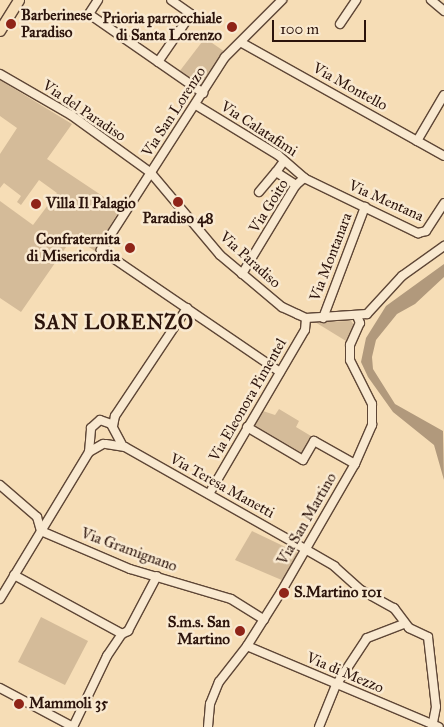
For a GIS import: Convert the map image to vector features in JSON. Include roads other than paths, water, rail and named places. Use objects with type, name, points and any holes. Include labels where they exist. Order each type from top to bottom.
[{"type":"main road","points":[[0,31],[19,0]]},
{"type":"street","points":[[98,0],[89,14],[203,93]]},
{"type":"street","points":[[158,62],[191,14],[171,0]]},
{"type":"street","name":"Via San Lorenzo","points":[[187,308],[101,250],[196,105],[225,57],[242,43],[282,0]]},
{"type":"street","points":[[340,24],[356,0]]},
{"type":"street","points":[[431,0],[444,11]]},
{"type":"street","name":"Via Montello","points":[[242,43],[444,156]]},
{"type":"street","name":"Via del Paradiso","points":[[0,74],[71,116],[151,173]]},
{"type":"street","points":[[417,141],[444,95]]},
{"type":"street","name":"Via Calatafimi","points":[[196,105],[284,161],[304,178]]},
{"type":"street","points":[[259,192],[284,161]]},
{"type":"street","points":[[276,172],[296,185]]},
{"type":"street","name":"Via Paradiso","points":[[151,173],[220,254],[282,307],[306,318],[357,316]]},
{"type":"street","name":"Via Goito","points":[[242,274],[296,185],[304,178]]},
{"type":"street","name":"Via Mentana","points":[[304,178],[421,233],[426,231],[444,203]]},
{"type":"street","name":"Via Montanara","points":[[323,318],[366,207]]},
{"type":"street","points":[[357,316],[368,314],[402,276],[444,246]]},
{"type":"street","points":[[89,452],[104,444],[114,429],[115,416],[187,308],[280,372]]},
{"type":"street","name":"Via San Martino","points":[[208,727],[209,710],[215,690],[264,620],[355,464],[374,416],[370,400],[350,365],[350,345],[360,323],[357,316]]},
{"type":"street","name":"Via Eleonora Pimentel","points":[[209,494],[305,330],[306,318]]},
{"type":"street","points":[[0,599],[89,452],[94,423],[115,416]]},
{"type":"street","name":"Via Teresa Manetti","points":[[106,420],[125,447]]},
{"type":"street","points":[[247,427],[303,460],[314,441],[355,464]]},
{"type":"street","name":"Via Teresa Manetti","points":[[91,436],[104,444],[125,447],[334,566],[361,590],[394,608],[404,624]]},
{"type":"street","points":[[0,485],[37,518],[41,531]]},
{"type":"street","name":"Via Gramignano","points":[[41,531],[130,569],[231,599],[264,620]]},
{"type":"street","points":[[14,575],[122,634]]},
{"type":"street","points":[[0,688],[73,727],[107,656],[122,634],[128,631],[157,576]]},
{"type":"street","points":[[319,727],[336,685],[367,638],[404,624],[425,634],[430,642],[436,707],[434,726]]},
{"type":"street","name":"Via di Mezzo","points":[[247,646],[434,726]]},
{"type":"place","name":"Barberinese Paradiso","points":[[11,24]]},
{"type":"place","name":"Prioria parrocchiale di Santa Lorenzo","points":[[232,27]]},
{"type":"place","name":"Paradiso 48","points":[[178,202]]},
{"type":"place","name":"Villa Il Palagio","points":[[36,204]]},
{"type":"place","name":"Confraternita di Misericordia","points":[[130,248]]},
{"type":"place","name":"S.Martino 101","points":[[284,593]]},
{"type":"place","name":"S.m.s. San Martino","points":[[240,631]]},
{"type":"place","name":"Mammoli 35","points":[[19,704]]},
{"type":"district","name":"SAN LORENZO","points":[[114,322]]}]
